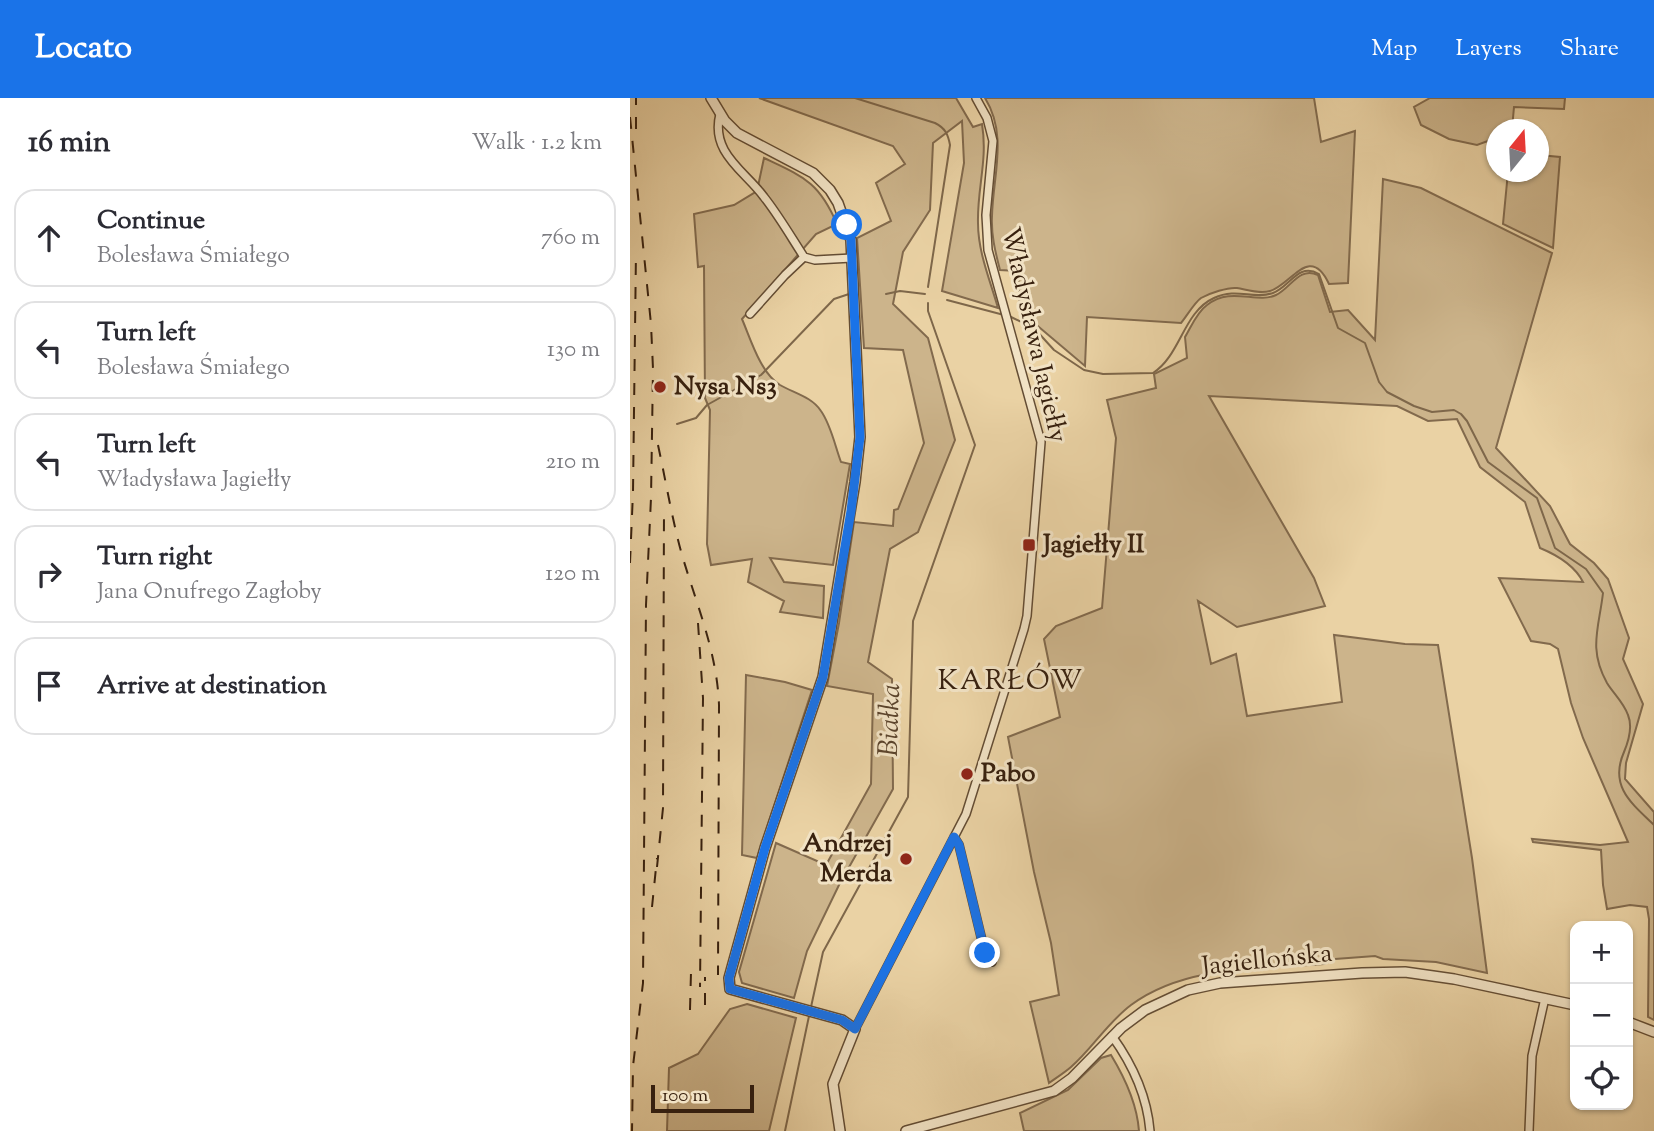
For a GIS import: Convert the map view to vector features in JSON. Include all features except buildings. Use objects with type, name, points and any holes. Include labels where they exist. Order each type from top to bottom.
[{"type":"street","points":[[711,98],[720,114],[745,138],[795,161],[822,180],[845,219],[851,240],[859,454],[823,677],[765,848],[729,978],[730,989],[842,1020],[855,1029]]},
{"type":"street","name":"Władysława Jagiełły","points":[[840,1131],[833,1084],[855,1029],[966,814],[1027,616],[1041,442],[1007,321],[986,232],[993,141],[988,118],[976,98]]},
{"type":"street","points":[[720,114],[719,135],[726,154],[737,170],[764,196],[804,257],[815,260],[852,258]]},
{"type":"street","points":[[750,314],[804,257]]},
{"type":"street","points":[[954,837],[959,845],[985,953],[992,962]]},
{"type":"street","name":"Jagiellońska","points":[[906,1131],[1054,1091],[1072,1078],[1112,1036],[1145,1010],[1170,997],[1198,988],[1230,982],[1405,972],[1441,976],[1570,1004]]},
{"type":"street","points":[[1529,1131],[1532,1056],[1545,998]]},
{"type":"street","points":[[1633,1024],[1654,1032]]},
{"type":"street","points":[[1112,1036],[1137,1079],[1147,1110],[1150,1131]]},
{"type":"shaded area","points":[[759,98],[956,98],[973,127],[982,124],[984,150],[978,210],[979,234],[985,266],[998,308],[942,291],[964,163],[962,121],[933,143],[930,210],[903,252],[893,304],[928,338],[955,440],[918,532],[890,549],[868,662],[892,679],[893,789],[839,885],[807,951],[794,998],[742,983],[739,972],[776,843],[826,865],[871,784],[873,694],[827,686],[854,522],[893,526],[894,510],[898,509],[924,443],[903,350],[864,348],[857,238],[891,221],[876,183],[905,164],[893,146]]},
{"type":"shaded area","points":[[985,98],[1314,98],[1321,142],[1355,131],[1348,283],[1329,284],[1322,272],[1315,267],[1308,267],[1270,291],[1233,288],[1205,296],[1181,323],[1087,317],[1085,366],[1020,311],[1018,271],[1000,270],[992,223],[998,141],[992,112]]},
{"type":"shaded area","points":[[1430,98],[1565,98],[1564,109],[1514,107],[1513,119],[1486,119],[1486,142],[1477,145],[1449,139],[1421,125],[1414,107]]},
{"type":"shaded area","points":[[1549,156],[1560,157],[1553,248],[1503,224],[1507,182],[1549,182]]},
{"type":"shaded area","points":[[764,158],[809,182],[824,199],[837,224],[816,234],[742,319],[767,372],[780,385],[817,406],[827,423],[841,462],[850,464],[833,565],[770,558],[784,582],[824,586],[823,618],[780,612],[784,601],[748,582],[752,559],[711,565],[707,544],[710,410],[705,398],[704,266],[698,267],[694,214],[734,205],[757,191]]},
{"type":"shaded area","points":[[1383,179],[1421,188],[1552,253],[1496,448],[1550,506],[1570,544],[1594,563],[1608,579],[1629,638],[1623,659],[1643,704],[1626,763],[1625,779],[1654,812],[1654,1020],[1648,1017],[1647,907],[1630,905],[1607,909],[1601,850],[1533,842],[1532,839],[1600,845],[1628,842],[1583,738],[1558,649],[1550,644],[1531,641],[1499,578],[1583,582],[1580,576],[1565,562],[1540,548],[1525,502],[1480,467],[1457,419],[1428,421],[1397,406],[1209,396],[1314,578],[1325,606],[1237,627],[1198,601],[1211,664],[1236,654],[1247,716],[1342,702],[1334,635],[1405,644],[1438,645],[1472,858],[1487,973],[1436,962],[1383,959],[1375,956],[1335,959],[1324,964],[1223,971],[1175,982],[1131,1005],[1079,1060],[1049,1083],[1030,1002],[1059,995],[1051,943],[1034,872],[1008,737],[1060,717],[1044,639],[1056,626],[1102,608],[1116,438],[1107,400],[1156,388],[1154,374],[1187,358],[1185,337],[1203,308],[1216,299],[1276,295],[1306,273],[1318,275],[1330,312],[1348,310],[1375,340]]},
{"type":"shaded area","points":[[746,675],[812,690],[757,858],[742,855]]},
{"type":"shaded area","points":[[747,1004],[796,1018],[769,1131],[667,1131],[669,1068],[698,1054],[730,1009]]},
{"type":"shaded area","points":[[1111,1055],[1129,1091],[1139,1131],[1024,1131],[1020,1113],[1068,1090],[1101,1058]]},
{"type":"waterway","name":"Białka","points":[[855,98],[935,123],[944,129],[948,138],[950,145],[928,287]]},
{"type":"waterway","points":[[1009,316],[1034,328],[1054,350],[1084,370],[1103,374],[1153,373],[1170,356],[1195,313],[1214,298],[1238,293],[1266,295],[1279,290],[1305,271],[1319,274],[1338,328],[1365,343],[1379,382],[1387,392],[1432,412],[1454,410],[1461,414],[1488,462],[1537,498],[1555,548],[1586,569],[1603,593],[1596,638],[1598,660],[1601,671],[1626,711],[1630,724],[1619,775],[1630,801],[1654,825]]},
{"type":"waterway","points":[[886,294],[900,291],[925,294]]},
{"type":"waterway","points":[[677,424],[696,418],[707,405],[761,375],[834,299],[849,294]]},
{"type":"waterway","points":[[947,300],[1004,315]]},
{"type":"waterway","name":"Białka","points":[[811,1007],[823,952],[908,797],[913,621],[975,445],[928,311],[928,303]]},
{"type":"waterway","name":"Białka","points":[[785,1131],[809,1016]]},
{"type":"railway","points":[[636,98],[636,129]]},
{"type":"railway","points":[[630,117],[653,369],[646,605],[643,983],[633,1066],[632,1131]]},
{"type":"railway","points":[[630,563],[636,251]]},
{"type":"railway","points":[[658,445],[678,541],[705,629],[717,685],[718,975]]},
{"type":"railway","points":[[657,867],[663,808],[664,508]]},
{"type":"railway","points":[[698,623],[703,698],[700,987]]},
{"type":"railway","points":[[652,907],[657,858]]},
{"type":"railway","points":[[690,1010],[691,972]]},
{"type":"railway","points":[[705,977],[705,1005]]},
{"type":"place","name":"Nysa Ns3","points":[[660,387]]},
{"type":"place","name":"Jagiełły II","points":[[1029,545]]},
{"type":"place","name":"Pabo","points":[[967,774]]},
{"type":"place","name":"Andrzej Merda","points":[[906,859]]},
{"type":"district","name":"KARŁÓW","points":[[1011,682]]},
{"type":"route","points":[[847,225],[851,240],[859,381],[860,437],[855,482],[823,677],[765,848],[729,978],[730,989],[842,1020],[855,1029],[954,837],[959,845],[985,953]]}]
